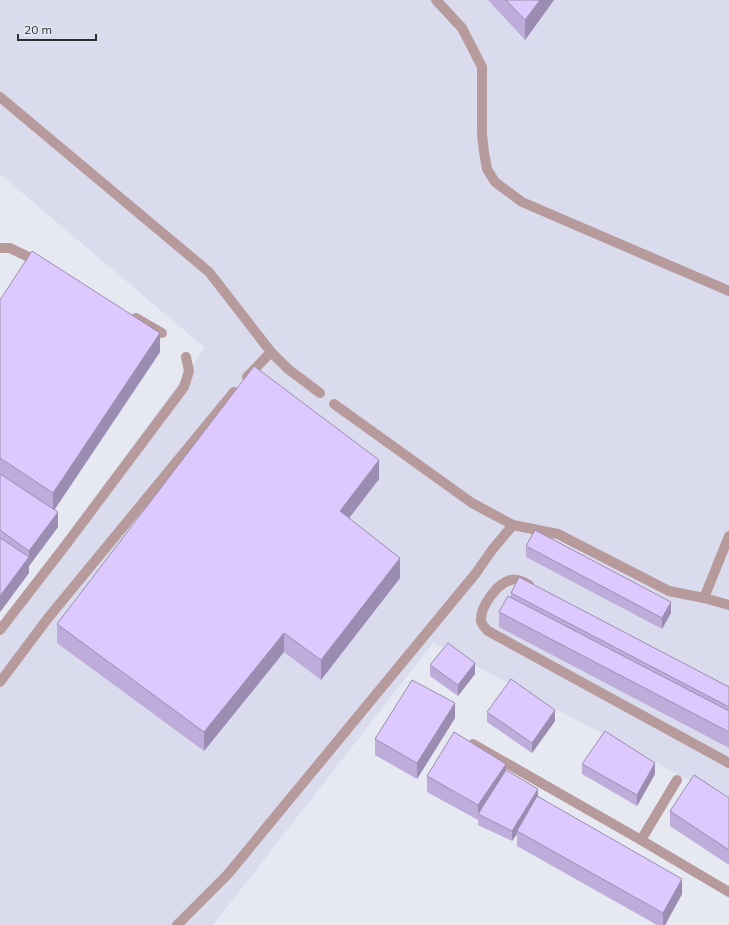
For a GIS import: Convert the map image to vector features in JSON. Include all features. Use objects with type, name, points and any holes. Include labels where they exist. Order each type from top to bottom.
[{"type":"lane","points":[[436,0],[462,28],[482,67],[482,134],[484,152],[488,169],[495,182],[522,202],[729,291]]},
{"type":"lane","points":[[0,98],[209,272],[271,352],[288,369],[320,393]]},
{"type":"lane","points":[[0,248],[10,248],[52,269]]},
{"type":"lane","points":[[128,313],[162,333]]},
{"type":"lane","points":[[0,682],[58,606],[247,377],[271,352]]},
{"type":"lane","points":[[0,630],[75,533],[184,387],[189,372],[186,357]]},
{"type":"lane","points":[[334,404],[472,503],[513,525],[558,534],[669,591],[729,605]]},
{"type":"lane","points":[[177,925],[228,874],[471,579],[492,550],[513,525]]},
{"type":"lane","points":[[704,598],[729,536]]},
{"type":"lane","points":[[541,592],[520,580],[512,579],[506,582],[491,596],[482,609],[482,625],[488,631],[729,763]]},
{"type":"lane","points":[[462,738],[729,892]]},
{"type":"lane","points":[[641,840],[677,780]]},
{"type":"shaded area","points":[[0,0],[729,0],[729,802],[433,643],[213,925],[0,925],[0,626],[205,348],[0,174]]},
{"type":"building","points":[[506,0],[540,0],[525,20]]},
{"type":"building","points":[[32,251],[160,333],[53,493],[0,458],[0,300]]},
{"type":"building","points":[[254,366],[379,460],[340,511],[400,558],[321,660],[284,633],[204,732],[57,624]]},
{"type":"building","points":[[0,474],[58,512],[29,551],[0,530]]},
{"type":"building","points":[[535,530],[671,602],[662,618],[526,546]]},
{"type":"building","points":[[0,538],[29,557],[0,596]]},
{"type":"building","points":[[519,577],[729,687],[729,707],[511,593]]},
{"type":"building","points":[[508,596],[729,711],[729,732],[499,612]]},
{"type":"building","points":[[448,643],[475,663],[458,685],[430,665]]},
{"type":"building","points":[[511,679],[555,710],[532,743],[487,712]]},
{"type":"building","points":[[412,680],[455,703],[417,763],[375,739]]},
{"type":"building","points":[[605,731],[655,763],[637,795],[582,764]]},
{"type":"building","points":[[454,732],[506,764],[478,805],[427,776]]},
{"type":"building","points":[[506,770],[538,789],[512,831],[478,814]]},
{"type":"building","points":[[694,775],[729,798],[729,850],[670,811]]},
{"type":"building","points":[[537,796],[682,879],[663,913],[517,831]]}]
